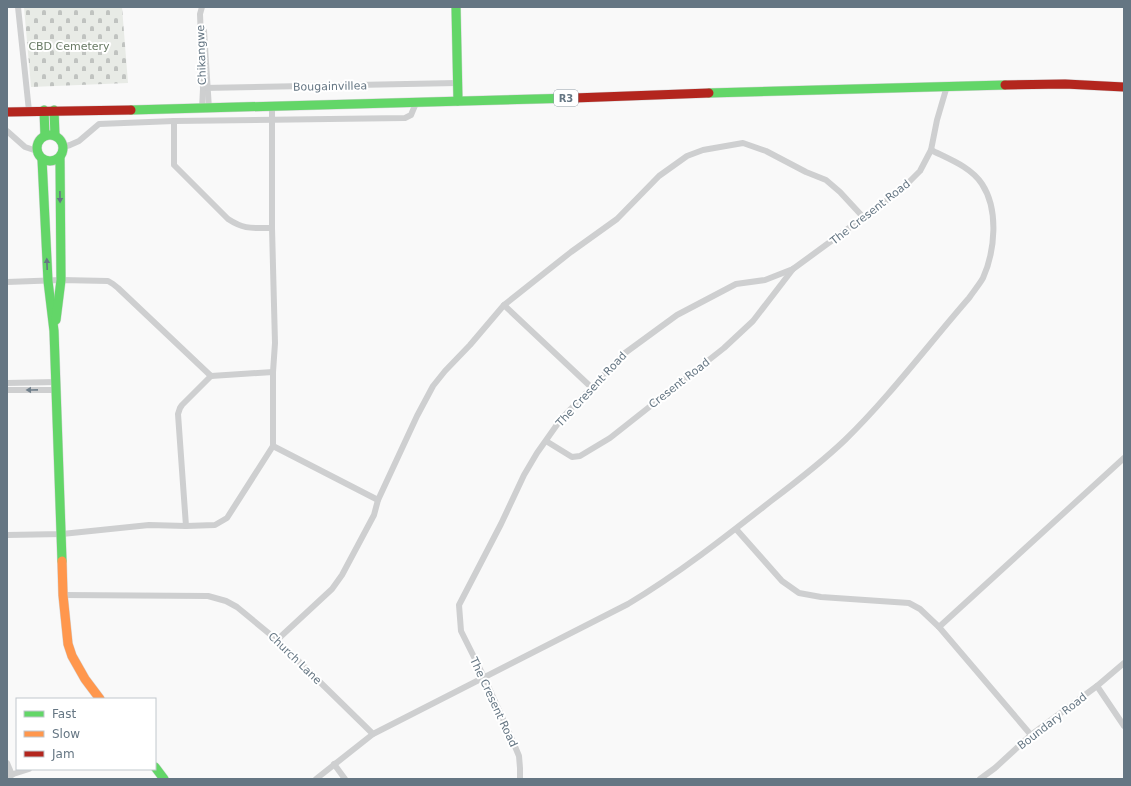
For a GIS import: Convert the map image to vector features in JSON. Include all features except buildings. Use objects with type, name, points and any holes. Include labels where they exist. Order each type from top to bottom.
[{"type":"main road","points":[[456,7],[458,101]]},
{"type":"main road","name":"R3","points":[[7,112],[44,110],[206,109],[948,86],[1065,84],[1124,87]]},
{"type":"main road","points":[[44,110],[44,136]]},
{"type":"main road","points":[[54,110],[55,136]]},
{"type":"main road","points":[[54,331],[61,280],[60,158],[63,152],[63,147],[60,139],[50,135],[44,136],[38,142],[37,151],[42,159],[48,281],[54,331],[63,595],[68,644],[72,656],[85,680],[99,698]]},
{"type":"main road","points":[[42,159],[48,162],[60,158]]},
{"type":"main road","points":[[45,226],[61,226]]},
{"type":"main road","points":[[156,768],[164,779]]},
{"type":"street","points":[[18,7],[29,111]]},
{"type":"street","name":"Chikangwe","points":[[202,7],[200,14],[206,109]]},
{"type":"street","name":"Bougainvillea","points":[[205,88],[457,83]]},
{"type":"street","name":"The Cresent Road","points":[[520,779],[519,756],[484,677],[461,631],[459,605],[501,524],[524,475],[537,453],[561,419],[625,353],[678,315],[736,284],[765,280],[793,269],[901,190],[920,171],[932,150],[937,120],[948,86]]},
{"type":"street","points":[[63,147],[79,141],[99,124],[174,121],[405,118],[411,115],[416,103]]},
{"type":"street","points":[[7,535],[62,534],[149,525],[215,525],[227,518],[273,446],[273,372],[275,343],[272,228],[272,107]]},
{"type":"street","points":[[174,121],[174,165],[228,219],[238,225],[249,228],[272,228]]},
{"type":"street","points":[[7,131],[25,147],[37,151]]},
{"type":"street","points":[[277,640],[318,603],[339,580],[374,515],[378,500],[417,416],[434,386],[445,371],[470,345],[504,305],[571,252],[617,219],[659,176],[687,156],[704,150],[743,143],[766,151],[806,172],[826,180],[840,192],[864,218]]},
{"type":"street","points":[[316,779],[372,734],[628,604],[664,582],[736,529],[816,466],[845,440],[873,411],[969,298],[982,279],[993,240],[993,217],[989,200],[982,184],[972,173],[956,162],[932,150]]},
{"type":"street","name":"Cresent Road","points":[[546,440],[572,457],[580,456],[610,438],[724,348],[753,321],[793,269]]},
{"type":"street","points":[[7,282],[61,280],[108,281],[211,376]]},
{"type":"street","points":[[504,305],[591,387]]},
{"type":"street","points":[[186,526],[178,414],[180,408],[211,376],[273,372]]},
{"type":"street","points":[[7,383],[56,386]]},
{"type":"street","points":[[7,390],[56,386]]},
{"type":"street","points":[[273,446],[378,500]]},
{"type":"street","points":[[939,627],[1124,458]]},
{"type":"street","points":[[736,529],[782,581],[799,593],[821,597],[909,603],[920,609],[939,627],[1031,734]]},
{"type":"street","name":"Church Lane","points":[[63,595],[208,596],[226,601],[237,607],[277,640],[372,734]]},
{"type":"street","name":"Boundary Road","points":[[980,779],[995,768],[1031,734],[1097,686],[1124,663]]},
{"type":"street","points":[[1097,686],[1124,726]]},
{"type":"street","points":[[7,763],[9,775],[26,770]]},
{"type":"street","points":[[334,764],[344,779]]},
{"type":"green space","name":"CBD Cemetery","points":[[24,7],[122,7],[128,83],[31,87]]},
{"type":"traffic: fast","points":[[456,7],[458,101]]},
{"type":"traffic: fast","points":[[709,93],[1005,85]]},
{"type":"traffic: fast","points":[[131,110],[574,98]]},
{"type":"traffic: fast","points":[[44,110],[45,136]]},
{"type":"traffic: fast","points":[[54,110],[55,136]]},
{"type":"traffic: fast","points":[[50,135],[59,139],[63,148],[59,157],[50,161],[41,157],[37,148],[41,139],[50,135]]},
{"type":"traffic: fast","points":[[56,320],[61,280],[60,158]]},
{"type":"traffic: fast","points":[[42,159],[48,281],[54,331],[62,561]]},
{"type":"traffic: fast","points":[[156,768],[164,779]]},
{"type":"traffic: slow","points":[[62,561],[63,595],[68,644],[72,656],[85,679],[99,698]]},
{"type":"traffic: jam","points":[[1005,85],[1065,84],[1124,87]]},
{"type":"traffic: jam","points":[[574,98],[709,93]]},
{"type":"traffic: jam","points":[[7,112],[131,110]]}]
